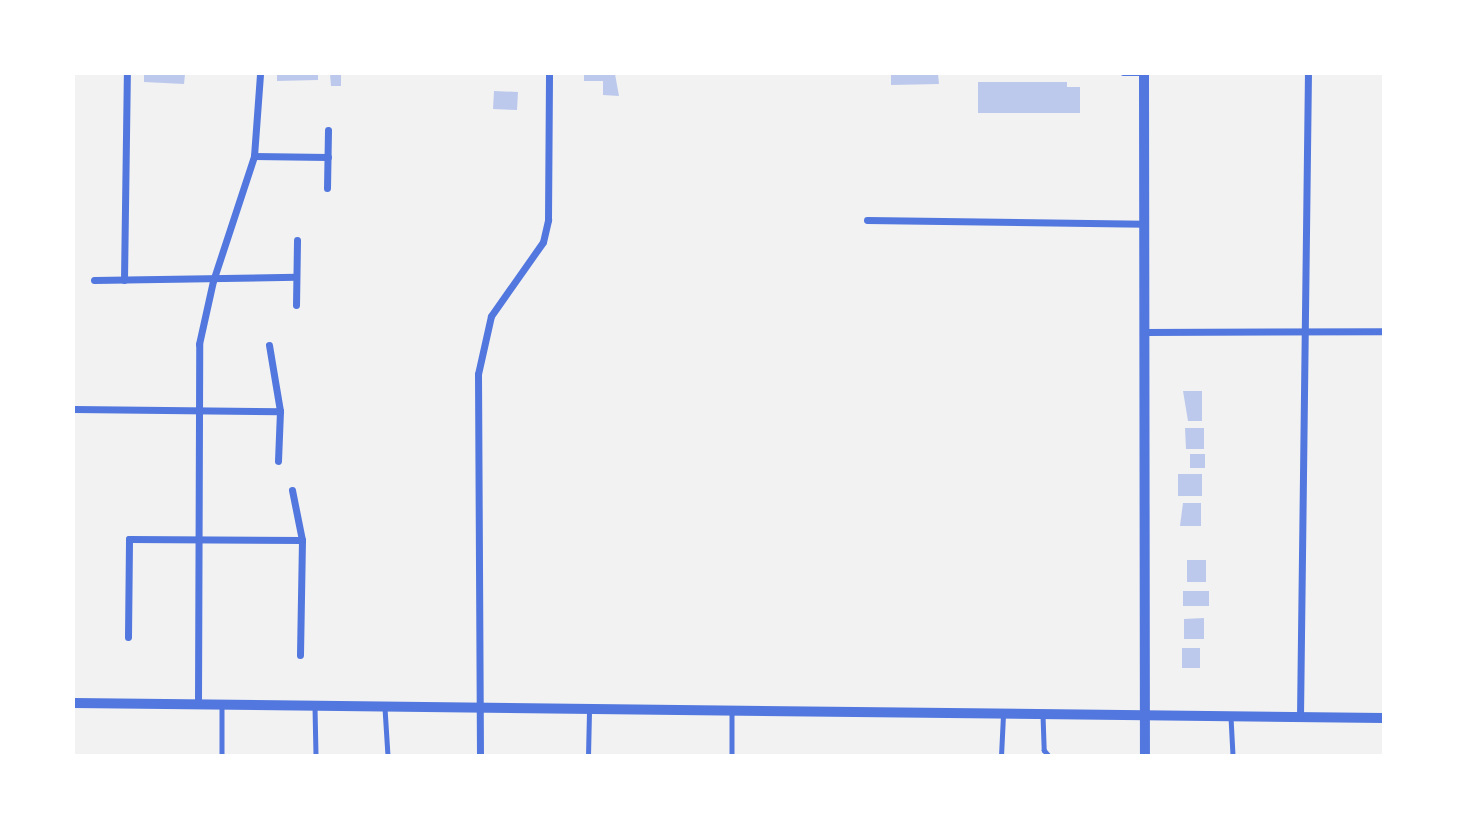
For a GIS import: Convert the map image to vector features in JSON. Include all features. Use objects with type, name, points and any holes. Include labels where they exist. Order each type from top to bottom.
[{"type":"street","points":[[124,280],[127,74]]},
{"type":"street","points":[[198,704],[199,344],[213,282],[254,156],[260,74]]},
{"type":"street","points":[[480,755],[478,374],[491,316],[543,242],[548,220],[549,74]]},
{"type":"street","points":[[1144,74],[1145,755]]},
{"type":"street","points":[[1300,717],[1307,331],[1308,74]]},
{"type":"street","points":[[327,188],[328,130]]},
{"type":"street","points":[[254,156],[328,157]]},
{"type":"street","points":[[867,220],[1144,225]]},
{"type":"street","points":[[296,305],[297,240]]},
{"type":"street","points":[[94,280],[213,282],[296,277]]},
{"type":"street","points":[[1143,332],[1384,331]]},
{"type":"street","points":[[269,345],[280,411],[278,461]]},
{"type":"street","points":[[74,409],[280,411]]},
{"type":"street","points":[[292,490],[302,540],[300,655]]},
{"type":"street","points":[[128,637],[129,539],[197,537],[302,540]]},
{"type":"street","points":[[74,703],[1384,718]]},
{"type":"lane","points":[[1123,74],[1144,74]]},
{"type":"lane","points":[[222,704],[222,755]]},
{"type":"lane","points":[[315,706],[316,755]]},
{"type":"lane","points":[[385,708],[388,755]]},
{"type":"lane","points":[[588,755],[589,710]]},
{"type":"lane","points":[[732,712],[732,755]]},
{"type":"lane","points":[[1001,755],[1003,714]]},
{"type":"lane","points":[[1044,714],[1044,750],[1049,755]]},
{"type":"lane","points":[[1231,716],[1233,755]]},
{"type":"building","points":[[144,74],[185,74],[184,84],[144,82]]},
{"type":"building","points":[[277,74],[318,74],[318,80],[277,81]]},
{"type":"building","points":[[330,74],[341,74],[341,86],[331,86]]},
{"type":"building","points":[[584,74],[615,74],[619,96],[603,95],[603,81],[584,81]]},
{"type":"building","points":[[891,74],[938,74],[939,84],[891,85]]},
{"type":"building","points":[[978,82],[1067,82],[1067,87],[1080,87],[1080,113],[978,113]]},
{"type":"building","points":[[494,91],[518,92],[517,110],[493,109]]},
{"type":"building","points":[[1183,391],[1202,391],[1202,421],[1188,421]]},
{"type":"building","points":[[1185,428],[1204,428],[1204,449],[1186,449]]},
{"type":"building","points":[[1190,454],[1205,454],[1205,468],[1190,468]]},
{"type":"building","points":[[1178,474],[1202,474],[1202,496],[1178,496]]},
{"type":"building","points":[[1183,503],[1201,503],[1201,526],[1180,526]]},
{"type":"building","points":[[1187,560],[1206,560],[1206,582],[1187,582]]},
{"type":"building","points":[[1183,591],[1209,591],[1209,606],[1183,606]]},
{"type":"building","points":[[1204,618],[1204,639],[1184,639],[1184,619]]},
{"type":"building","points":[[1182,648],[1200,648],[1200,668],[1182,668]]}]
